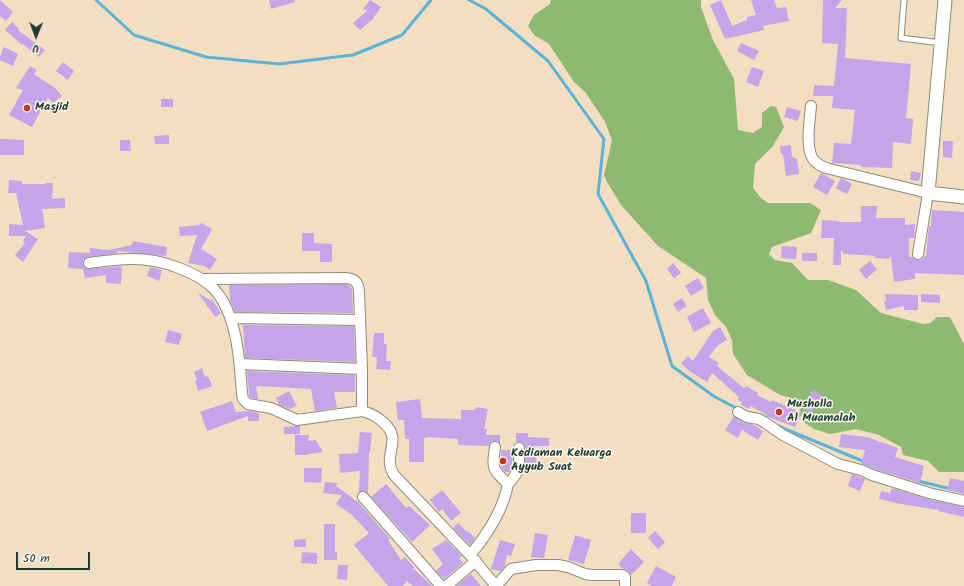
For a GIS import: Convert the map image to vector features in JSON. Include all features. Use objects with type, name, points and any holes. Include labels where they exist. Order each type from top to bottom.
[{"type":"street","points":[[918,254],[928,193],[945,0]]},
{"type":"street","points":[[811,106],[808,145],[812,158],[826,168],[928,193],[964,197]]},
{"type":"street","points":[[89,263],[131,259],[143,260],[173,266],[191,272],[203,279],[214,289],[231,318],[240,364],[242,394],[243,399],[248,404],[271,408],[297,420],[362,411],[379,418],[389,428],[393,437],[390,458],[391,470],[398,480],[473,558],[496,586],[510,570],[518,567],[549,564],[568,566],[585,574],[622,575],[625,577],[625,586]]},
{"type":"street","points":[[203,279],[353,279],[359,287],[362,411]]},
{"type":"street","points":[[231,318],[360,320]]},
{"type":"street","points":[[240,364],[362,369]]},
{"type":"street","points":[[738,412],[747,417],[764,422],[787,437],[838,464],[861,470],[872,475],[929,493],[964,501]]},
{"type":"street","points":[[495,447],[493,461],[494,470],[508,484]]},
{"type":"street","points":[[446,586],[473,558],[489,530],[501,505],[508,484],[516,476],[519,468],[519,448]]},
{"type":"street","points":[[363,497],[441,586]]},
{"type":"lane","points":[[904,0],[901,38],[941,43]]},
{"type":"green space","points":[[551,0],[701,0],[701,7],[713,40],[734,79],[738,130],[753,133],[762,127],[762,113],[771,106],[776,107],[784,127],[773,146],[755,164],[753,188],[761,198],[768,203],[810,203],[821,210],[811,233],[772,247],[769,254],[775,260],[792,263],[808,280],[828,280],[856,290],[881,313],[923,324],[930,323],[937,317],[950,317],[964,344],[964,472],[939,472],[928,461],[903,455],[901,447],[879,435],[856,429],[830,434],[814,429],[802,421],[799,405],[794,399],[780,395],[747,375],[733,354],[732,340],[726,327],[715,315],[708,300],[706,278],[658,246],[621,205],[607,182],[604,175],[612,140],[605,122],[586,93],[574,82],[549,44],[534,35],[528,26],[534,15],[550,4]]},
{"type":"building","points":[[0,0],[13,12],[6,21],[0,16]]},
{"type":"building","points":[[269,0],[294,0],[295,2],[271,9]]},
{"type":"building","points":[[370,0],[381,7],[372,20],[360,30],[353,23],[367,11],[363,9]]},
{"type":"building","points":[[721,0],[732,26],[747,20],[747,17],[756,15],[751,0],[774,0],[777,8],[786,7],[789,21],[763,26],[764,30],[725,39],[710,5]]},
{"type":"building","points":[[823,0],[842,0],[835,8],[847,8],[845,58],[911,64],[906,118],[913,119],[911,144],[893,142],[892,168],[861,167],[861,165],[832,163],[834,143],[851,144],[855,110],[832,108],[833,96],[813,96],[814,85],[834,86],[838,44],[822,43]]},
{"type":"building","points":[[12,22],[19,29],[18,30],[45,50],[39,57],[5,30]]},
{"type":"building","points":[[741,43],[759,51],[754,60],[737,51]]},
{"type":"building","points":[[4,47],[18,54],[13,66],[0,60]]},
{"type":"building","points":[[63,62],[74,71],[68,80],[56,71]]},
{"type":"building","points":[[30,66],[37,70],[34,74],[55,88],[62,96],[53,103],[48,98],[32,127],[9,115],[23,90],[16,88]]},
{"type":"building","points":[[752,67],[764,71],[758,87],[746,82]]},
{"type":"building","points":[[161,99],[173,99],[173,107],[161,107]]},
{"type":"building","points":[[787,107],[801,111],[798,121],[784,117]]},
{"type":"building","points":[[169,135],[169,144],[155,144],[154,136]]},
{"type":"building","points":[[0,139],[24,140],[24,155],[0,155]]},
{"type":"building","points":[[120,140],[130,140],[131,151],[120,151]]},
{"type":"building","points":[[943,141],[953,141],[952,158],[943,157]]},
{"type":"building","points":[[791,145],[792,157],[797,159],[799,174],[786,176],[783,154],[781,154],[780,146]]},
{"type":"building","points":[[911,171],[921,173],[919,181],[910,180]]},
{"type":"building","points":[[821,173],[835,181],[827,195],[813,187]]},
{"type":"building","points":[[841,178],[852,184],[847,194],[836,188]]},
{"type":"building","points":[[9,180],[22,181],[22,184],[53,183],[52,199],[65,198],[65,208],[42,209],[45,228],[25,231],[38,239],[23,262],[15,255],[25,243],[23,241],[26,236],[9,236],[9,224],[23,225],[16,193],[8,193]]},
{"type":"building","points":[[861,206],[877,206],[876,218],[905,218],[905,225],[915,224],[914,238],[909,238],[909,257],[917,260],[921,260],[926,255],[932,210],[964,212],[964,275],[915,273],[915,279],[894,282],[891,257],[888,259],[874,258],[876,256],[844,254],[841,250],[841,265],[833,265],[834,238],[821,238],[822,220],[861,222]]},
{"type":"building","points":[[201,223],[212,229],[201,249],[217,259],[210,270],[204,266],[188,263],[197,235],[180,236],[179,227],[199,225]]},
{"type":"building","points":[[302,233],[314,233],[314,243],[332,244],[332,262],[320,262],[320,251],[302,251]]},
{"type":"building","points":[[133,241],[167,247],[166,256],[118,251],[118,253],[88,257],[83,260],[84,267],[87,269],[122,266],[121,284],[106,283],[106,275],[85,278],[83,269],[68,268],[69,252],[90,253],[90,248],[109,250],[132,245]]},
{"type":"building","points":[[782,246],[797,247],[796,259],[781,258]]},
{"type":"building","points":[[802,253],[817,253],[817,261],[802,261]]},
{"type":"building","points":[[870,261],[877,269],[866,279],[859,270]]},
{"type":"building","points":[[673,263],[681,273],[674,278],[667,269]]},
{"type":"building","points":[[150,267],[162,270],[159,281],[147,276]]},
{"type":"building","points":[[698,278],[704,288],[691,296],[685,286]]},
{"type":"building","points":[[346,284],[352,289],[353,313],[235,312],[230,301],[229,285]]},
{"type":"building","points":[[198,293],[210,300],[212,299],[221,313],[215,317]]},
{"type":"building","points":[[885,294],[918,295],[918,310],[904,310],[904,306],[886,310],[884,301],[886,301]]},
{"type":"building","points":[[921,294],[940,295],[940,303],[921,302]]},
{"type":"building","points":[[682,298],[687,306],[678,312],[673,304]]},
{"type":"building","points":[[703,308],[711,323],[694,332],[687,317]]},
{"type":"building","points":[[243,325],[354,326],[355,362],[245,358]]},
{"type":"building","points":[[720,327],[727,340],[717,346],[709,357],[719,363],[717,366],[744,388],[746,386],[758,393],[757,395],[771,402],[772,400],[802,413],[795,427],[768,417],[765,415],[766,414],[750,406],[749,409],[741,405],[742,402],[738,400],[739,397],[712,373],[707,382],[689,371],[681,363],[688,356],[693,361],[713,331]]},
{"type":"building","points":[[168,330],[182,334],[179,345],[165,342]]},
{"type":"building","points":[[374,333],[384,333],[384,344],[387,344],[386,361],[391,361],[390,370],[376,369],[377,357],[372,357]]},
{"type":"building","points":[[202,368],[205,377],[208,376],[212,386],[198,391],[195,381],[197,380],[194,372]]},
{"type":"building","points":[[247,371],[355,375],[355,392],[334,392],[337,408],[315,411],[311,389],[256,386],[258,399],[251,398],[249,395]]},
{"type":"building","points":[[813,390],[824,397],[811,413],[801,407]]},
{"type":"building","points":[[289,391],[297,406],[290,409],[279,405],[276,398]]},
{"type":"building","points":[[420,399],[422,418],[461,419],[461,410],[475,410],[476,407],[488,409],[484,429],[487,429],[486,435],[500,435],[500,443],[495,441],[490,443],[489,446],[458,445],[458,439],[427,437],[424,438],[424,462],[409,462],[409,439],[405,439],[404,420],[398,420],[396,402]]},
{"type":"building","points":[[232,401],[236,412],[250,411],[259,413],[259,421],[248,421],[248,416],[207,431],[200,412]]},
{"type":"building","points":[[734,416],[744,423],[752,424],[763,431],[758,440],[742,430],[738,438],[725,430]]},
{"type":"building","points":[[300,426],[300,434],[284,434],[284,427]]},
{"type":"building","points":[[360,432],[372,433],[369,452],[368,493],[365,491],[359,492],[360,471],[340,473],[339,454],[358,453]]},
{"type":"building","points":[[516,433],[528,433],[528,437],[549,438],[549,446],[534,446],[538,469],[524,471],[525,448],[522,442],[516,442]]},
{"type":"building","points":[[841,434],[867,437],[898,448],[895,457],[924,466],[920,483],[874,469],[861,463],[865,450],[839,447]]},
{"type":"building","points":[[295,435],[309,435],[308,441],[316,440],[323,452],[308,455],[295,455]]},
{"type":"building","name":"Kediaman Keluarga Ayyub Suat","points":[[501,450],[513,450],[510,472],[505,472],[501,466]]},
{"type":"building","points":[[304,468],[322,468],[321,483],[304,482]]},
{"type":"building","points":[[852,474],[865,479],[860,491],[848,486]]},
{"type":"building","points":[[950,478],[964,481],[964,494],[947,490]]},
{"type":"building","points":[[325,482],[337,483],[336,486],[359,503],[390,539],[388,540],[401,560],[405,557],[414,567],[413,568],[432,586],[413,586],[407,581],[403,586],[388,586],[354,545],[369,533],[352,515],[336,504],[342,495],[323,493]]},
{"type":"building","points":[[386,484],[406,508],[409,506],[430,525],[412,542],[371,497]]},
{"type":"building","points":[[892,488],[927,499],[964,507],[964,517],[938,511],[939,510],[879,499],[881,491],[890,493]]},
{"type":"building","points":[[442,490],[461,513],[451,521],[442,509],[439,512],[430,500]]},
{"type":"building","points":[[631,513],[646,513],[646,533],[631,533]]},
{"type":"building","points":[[458,523],[475,538],[470,545],[453,528]]},
{"type":"building","points":[[324,524],[335,524],[335,552],[337,552],[337,560],[324,560]]},
{"type":"building","points":[[655,531],[665,542],[658,549],[648,538]]},
{"type":"building","points":[[535,533],[548,535],[544,558],[531,557]]},
{"type":"building","points":[[575,535],[591,540],[584,564],[568,560]]},
{"type":"building","points":[[306,539],[306,547],[294,547],[294,540]]},
{"type":"building","points":[[446,540],[462,556],[459,558],[463,563],[444,579],[436,571],[443,564],[432,549]]},
{"type":"building","points":[[500,540],[515,544],[511,556],[507,555],[505,566],[501,571],[491,569]]},
{"type":"building","points":[[631,549],[644,562],[631,575],[618,564]]},
{"type":"building","points":[[302,552],[317,553],[317,564],[301,563]]},
{"type":"building","points":[[338,565],[348,565],[347,580],[337,579]]},
{"type":"building","points":[[656,566],[676,577],[672,586],[652,586],[647,583]]},
{"type":"building","points":[[471,574],[481,586],[456,586]]},
{"type":"waterway","points":[[96,0],[134,35],[206,57],[279,64],[353,55],[402,35],[431,0]]},
{"type":"waterway","points":[[469,0],[486,9],[548,61],[604,139],[598,194],[646,281],[672,366],[715,397],[738,409]]},
{"type":"waterway","points":[[778,426],[865,462]]},
{"type":"waterway","points":[[918,481],[951,489]]},
{"type":"place","name":"Masjid","points":[[27,108]]},
{"type":"place","name":"Musholla Al Muamalah","points":[[779,412]]},
{"type":"place","name":"Kediaman Keluarga Ayyub Suat","points":[[503,461]]}]
